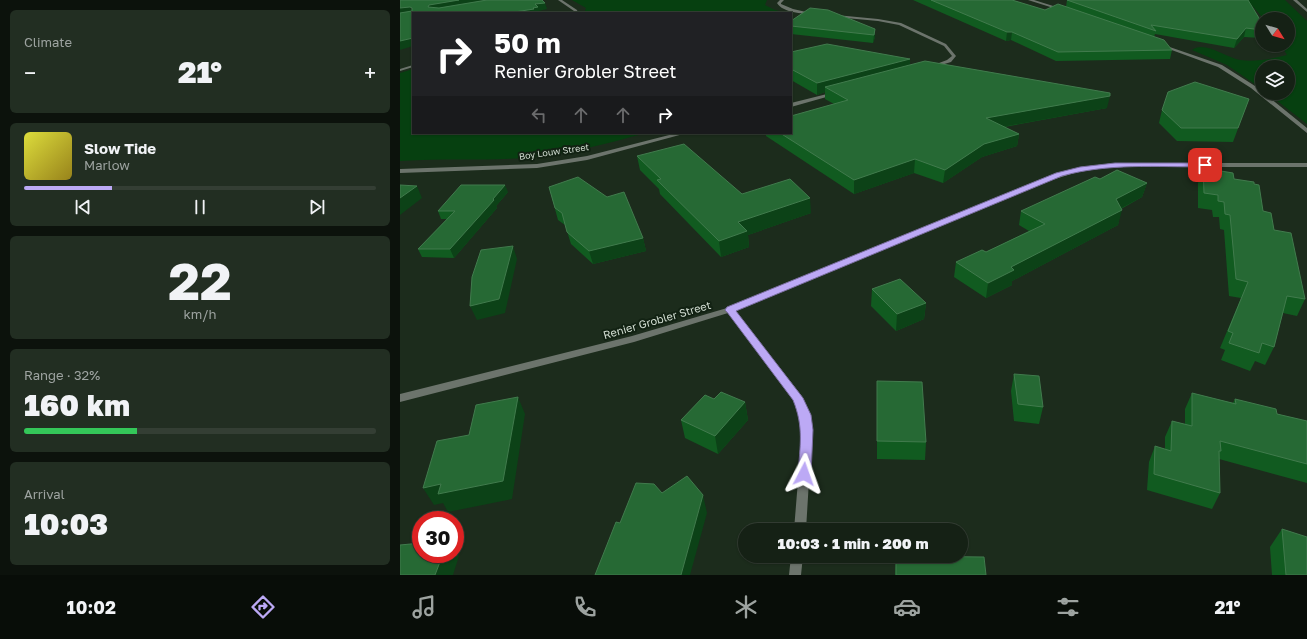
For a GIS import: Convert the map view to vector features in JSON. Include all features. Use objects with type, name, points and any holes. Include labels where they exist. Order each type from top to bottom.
[{"type":"street","points":[[560,0],[576,12]]},
{"type":"street","points":[[782,0],[779,3],[784,8],[797,12],[818,14]]},
{"type":"street","points":[[1030,0],[1048,3],[1067,11]]},
{"type":"street","points":[[1295,0],[1307,11]]},
{"type":"street","points":[[833,16],[878,20],[900,24],[945,45],[954,56],[943,64],[928,68]]},
{"type":"street","points":[[1154,42],[1225,69],[1253,87],[1307,131]]},
{"type":"street","points":[[400,70],[412,66]]},
{"type":"street","points":[[792,105],[837,93]]},
{"type":"street","name":"Boy Louw Street","points":[[400,171],[536,166],[587,158],[680,134]]},
{"type":"street","name":"Renier Grobler Street","points":[[400,398],[634,339],[730,310],[1040,182],[1080,169],[1115,165],[1307,165]]},
{"type":"street","points":[[730,310],[798,398],[805,415],[807,430],[800,523]]},
{"type":"street","points":[[795,575],[796,563]]},
{"type":"green space","points":[[572,0],[767,0],[765,5],[784,12],[584,12],[586,8]]},
{"type":"green space","points":[[1247,0],[1285,0],[1307,21],[1307,124],[1276,100],[1295,100],[1295,60],[1264,60],[1287,55],[1285,52],[1295,52],[1295,12],[1258,12]]},
{"type":"green space","points":[[1197,47],[1209,48],[1235,59],[1255,61],[1255,84],[1227,65],[1192,50]]},
{"type":"green space","points":[[412,69],[412,134],[642,134],[585,148],[539,157],[400,161],[400,73]]},
{"type":"building","points":[[400,0],[459,0],[429,5],[428,7],[439,8],[487,0],[542,0],[545,3],[535,4],[538,7],[533,8],[534,9],[514,12],[412,12],[412,38],[400,41],[400,13],[412,11],[412,8],[400,8]]},
{"type":"building","points":[[931,0],[1012,0],[1045,10],[1058,4],[1164,40],[1172,50],[1058,52]]},
{"type":"building","points":[[1067,0],[1248,0],[1255,12],[1255,29],[1246,28],[1237,39],[1151,25],[1156,31]]},
{"type":"building","points":[[810,8],[828,10],[875,29],[874,35],[792,26],[792,20]]},
{"type":"building","points":[[827,44],[910,59],[817,83],[792,70],[792,52]]},
{"type":"building","points":[[925,61],[1110,93],[1110,96],[986,118],[1019,134],[984,144],[945,170],[915,159],[854,180],[782,134],[792,134],[792,116],[848,100],[825,87]]},
{"type":"building","points":[[1195,82],[1249,99],[1238,128],[1181,128],[1162,110],[1168,92]]},
{"type":"building","points":[[684,144],[742,194],[790,179],[810,198],[738,222],[747,231],[719,241],[657,180],[661,179],[637,156]]},
{"type":"building","points":[[1203,168],[1233,173],[1234,179],[1254,182],[1254,184],[1259,185],[1263,211],[1271,213],[1274,230],[1291,233],[1305,299],[1287,296],[1274,347],[1262,343],[1259,353],[1229,343],[1233,333],[1228,331],[1248,282],[1236,279],[1230,215],[1225,214],[1224,202],[1218,201],[1218,195],[1204,193]]},
{"type":"building","points":[[1117,170],[1147,183],[1116,199],[1122,210],[1011,267],[1014,270],[988,283],[956,262],[982,250],[986,252],[1045,224],[1021,211],[1095,177],[1100,179]]},
{"type":"building","points":[[578,177],[607,197],[624,192],[643,238],[589,251],[567,232],[562,213],[555,208],[549,187]]},
{"type":"building","points":[[400,185],[417,186],[400,198]]},
{"type":"building","points":[[461,185],[505,185],[493,199],[494,200],[450,249],[418,249],[455,211],[438,211]]},
{"type":"building","points":[[513,246],[499,299],[470,306],[472,277],[481,250]]},
{"type":"building","points":[[900,279],[926,303],[897,314],[872,289]]},
{"type":"building","points":[[1014,374],[1039,376],[1043,407],[1018,404]]},
{"type":"building","points":[[877,381],[922,382],[926,442],[877,441]]},
{"type":"building","points":[[721,392],[745,402],[715,436],[681,420],[705,395],[714,399]]},
{"type":"building","points":[[1192,393],[1236,404],[1235,399],[1276,409],[1277,414],[1307,421],[1307,464],[1220,441],[1220,493],[1154,474],[1155,446],[1171,451],[1172,421],[1192,426]]},
{"type":"building","points":[[518,397],[503,481],[438,494],[441,484],[423,488],[437,441],[469,435],[476,405]]},
{"type":"building","points":[[687,476],[703,495],[681,575],[595,575],[616,522],[620,523],[636,483],[654,484],[662,493]]},
{"type":"building","points":[[1282,529],[1307,537],[1307,575],[1286,575]]},
{"type":"building","points":[[412,544],[412,563],[440,563],[435,575],[400,575],[400,545]]},
{"type":"building","points":[[968,557],[984,557],[986,575],[896,575],[896,563],[968,563]]},
{"type":"route","points":[[804,474],[807,430],[805,415],[798,398],[730,310],[1059,175],[1080,169],[1115,165],[1205,165]]}]
